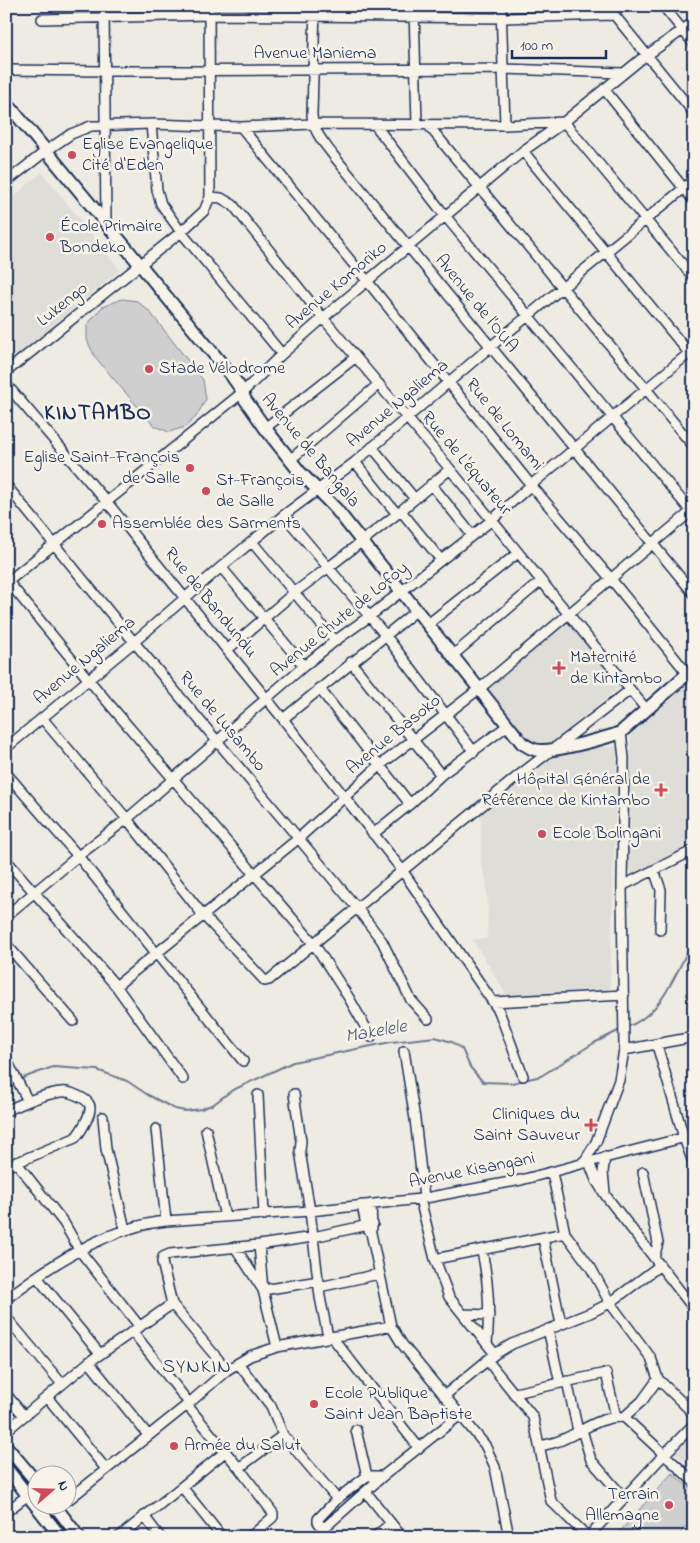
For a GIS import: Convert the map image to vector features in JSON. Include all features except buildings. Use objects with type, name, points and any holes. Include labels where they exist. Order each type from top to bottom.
[{"type":"main road","name":"Avenue de Bangala","points":[[6,102],[231,375],[264,428],[362,541],[522,743],[538,751],[551,750],[598,740],[620,732]]},
{"type":"main road","points":[[620,732],[691,670]]},
{"type":"main road","points":[[6,1446],[28,1472]]},
{"type":"main road","points":[[6,1468],[28,1495]]},
{"type":"main road","points":[[64,1516],[79,1537]]},
{"type":"main road","points":[[46,1518],[61,1537]]},
{"type":"street","points":[[104,6],[106,224]]},
{"type":"street","points":[[313,124],[315,6]]},
{"type":"street","points":[[414,6],[418,125]]},
{"type":"street","points":[[501,6],[505,125]]},
{"type":"street","points":[[607,6],[694,113]]},
{"type":"street","points":[[663,6],[694,44]]},
{"type":"street","points":[[209,10],[210,197]]},
{"type":"street","points":[[42,19],[209,10],[315,16],[502,18],[614,15]]},
{"type":"street","name":"Avenue Komoriko","points":[[7,581],[242,392],[323,318],[524,151],[564,122],[646,55],[694,22]]},
{"type":"street","name":"Avenue Maniema","points":[[6,70],[503,69],[623,73]]},
{"type":"street","points":[[604,89],[694,201]]},
{"type":"street","points":[[6,182],[46,151],[78,131],[91,126],[151,124],[240,127],[313,124],[505,125],[564,122],[694,278]]},
{"type":"street","points":[[151,124],[158,198],[164,210],[282,354]]},
{"type":"street","name":"Avenue de l’OUA","points":[[313,124],[333,155],[694,594]]},
{"type":"street","points":[[375,125],[446,217],[528,317],[693,512]]},
{"type":"street","points":[[428,125],[694,447]]},
{"type":"street","name":"Rue de Lomami","points":[[240,127],[368,282],[531,485],[691,670]]},
{"type":"street","points":[[524,151],[692,354]]},
{"type":"street","name":"Avenue Ngaliema","points":[[6,748],[221,567],[284,515],[355,462],[490,347],[694,180]]},
{"type":"street","name":"Lukengo","points":[[6,372],[181,232],[204,211],[210,197]]},
{"type":"street","name":"Rue de L'équateur","points":[[210,197],[220,198],[233,205],[323,318],[450,469],[646,709]]},
{"type":"street","name":"Avenue Chute de Lofoy","points":[[6,916],[35,894],[78,856],[127,819],[304,666],[492,520],[574,448],[692,354]]},
{"type":"street","points":[[264,428],[356,357]]},
{"type":"street","name":"Rue de Bandundu","points":[[6,384],[106,501],[184,600],[267,699],[402,870],[493,1002],[506,1025],[523,1076]]},
{"type":"street","points":[[290,460],[379,384]]},
{"type":"street","points":[[372,447],[415,499]]},
{"type":"street","points":[[355,462],[441,560]]},
{"type":"street","points":[[227,650],[295,592],[399,512],[450,469]]},
{"type":"street","points":[[432,484],[472,535]]},
{"type":"street","name":"Rue de Lusambo","points":[[6,485],[134,642],[357,908],[382,941],[411,1000],[428,1019]]},
{"type":"street","name":"Avenue Basoko","points":[[116,986],[298,838],[379,766],[478,689],[693,512]]},
{"type":"street","points":[[284,515],[370,616],[474,752]]},
{"type":"street","points":[[252,542],[335,641]]},
{"type":"street","points":[[428,624],[518,553]]},
{"type":"street","points":[[221,567],[304,666]]},
{"type":"street","points":[[7,581],[314,944],[349,998],[371,1037]]},
{"type":"street","points":[[452,656],[541,581]]},
{"type":"street","points":[[283,719],[318,688],[417,610]]},
{"type":"street","points":[[351,662],[441,775]]},
{"type":"street","points":[[318,688],[410,804]]},
{"type":"street","points":[[42,718],[127,819],[204,915],[265,981],[269,980],[314,944],[402,870],[551,750],[630,690]]},
{"type":"street","points":[[373,834],[410,804],[441,775],[507,726]]},
{"type":"street","points":[[620,732],[624,758],[622,886],[624,1050],[619,1080],[592,1150],[585,1163],[606,1196],[659,1266],[692,1305]]},
{"type":"street","points":[[6,773],[78,856],[243,1060]]},
{"type":"street","points":[[622,886],[692,851],[694,862]]},
{"type":"street","points":[[6,860],[116,986],[183,1079]]},
{"type":"street","points":[[654,870],[661,890],[660,930]]},
{"type":"street","points":[[6,944],[73,1021]]},
{"type":"street","points":[[493,1002],[624,994]]},
{"type":"street","points":[[624,1050],[694,1037]]},
{"type":"street","points":[[657,1044],[684,1138],[694,1165]]},
{"type":"street","points":[[404,1051],[415,1119],[422,1198],[435,1259],[449,1297],[495,1354]]},
{"type":"street","points":[[6,1059],[28,1101]]},
{"type":"street","points":[[6,1111],[28,1101],[60,1092],[66,1092],[82,1098],[88,1102],[90,1108],[83,1126],[75,1138],[6,1167]]},
{"type":"street","points":[[294,1094],[319,1284],[330,1337],[419,1448]]},
{"type":"street","points":[[258,1095],[264,1215]]},
{"type":"street","points":[[103,1117],[106,1149],[125,1229]]},
{"type":"street","points":[[156,1129],[166,1221]]},
{"type":"street","points":[[206,1130],[225,1217]]},
{"type":"street","name":"Avenue Kisangani","points":[[6,1299],[37,1277],[80,1251],[125,1229],[166,1221],[310,1211],[422,1198],[522,1180],[694,1135]]},
{"type":"street","points":[[606,1157],[603,1172],[606,1196]]},
{"type":"street","points":[[16,1162],[64,1223],[80,1251],[188,1404],[273,1513],[273,1517],[254,1536]]},
{"type":"street","points":[[643,1172],[658,1242],[654,1258]]},
{"type":"street","points":[[552,1173],[565,1233],[591,1268],[610,1303],[651,1358],[658,1379],[694,1414]]},
{"type":"street","points":[[367,1205],[379,1274],[391,1326],[402,1344],[480,1438],[492,1460],[498,1478],[509,1537]]},
{"type":"street","points":[[227,1370],[172,1304],[162,1262],[163,1257],[170,1254],[259,1245],[370,1227]]},
{"type":"street","points":[[435,1259],[565,1233]]},
{"type":"street","points":[[543,1238],[561,1324]]},
{"type":"street","points":[[259,1245],[263,1290],[277,1346]]},
{"type":"street","points":[[235,1248],[263,1290]]},
{"type":"street","points":[[482,1251],[488,1283],[489,1315],[487,1344]]},
{"type":"street","points":[[444,1396],[495,1354],[512,1344],[610,1303],[659,1266]]},
{"type":"street","points":[[263,1290],[319,1284],[379,1274]]},
{"type":"street","points":[[37,1277],[100,1354]]},
{"type":"street","points":[[6,1431],[89,1362],[172,1304]]},
{"type":"street","points":[[463,1314],[489,1315]]},
{"type":"street","points":[[6,1317],[62,1384]]},
{"type":"street","points":[[78,1492],[188,1404],[227,1370],[255,1353],[277,1346],[391,1326]]},
{"type":"street","points":[[548,1329],[591,1460],[624,1498]]},
{"type":"street","points":[[487,1360],[533,1417],[551,1501],[588,1537],[694,1424]]},
{"type":"street","points":[[89,1362],[148,1436]]},
{"type":"street","points":[[238,1363],[271,1406],[283,1435],[337,1499]]},
{"type":"street","points":[[515,1393],[606,1373],[620,1417],[694,1482]]},
{"type":"street","points":[[540,1446],[558,1441],[593,1424],[620,1417],[642,1401],[658,1379]]},
{"type":"street","points":[[6,1394],[24,1416]]},
{"type":"street","points":[[47,1397],[106,1469]]},
{"type":"street","points":[[323,1529],[383,1476],[460,1415]]},
{"type":"street","points":[[356,1430],[367,1476]]},
{"type":"street","points":[[239,1468],[283,1435]]},
{"type":"street","points":[[118,1537],[225,1452]]},
{"type":"street","points":[[330,1537],[318,1522],[318,1519],[337,1499],[367,1476],[383,1476]]},
{"type":"street","points":[[182,1487],[222,1537]]},
{"type":"street","points":[[366,1492],[402,1537]]},
{"type":"street","points":[[6,1512],[28,1495]]},
{"type":"street","points":[[144,1516],[160,1537]]},
{"type":"street","points":[[375,1537],[391,1523]]},
{"type":"shaded area","name":"École Primaire Bondeko","points":[[42,172],[120,270],[7,364],[6,203]]},
{"type":"shaded area","name":"Stade Vélodrome","points":[[122,299],[137,301],[150,312],[203,380],[206,399],[196,417],[185,427],[169,432],[154,426],[95,357],[87,340],[87,325],[102,307]]},
{"type":"shaded area","name":"Maternité de Kintambo","points":[[567,621],[621,686],[555,740],[546,745],[535,743],[525,736],[487,688]]},
{"type":"shaded area","name":"Hôpital Général de Référence de Kintambo","points":[[694,678],[694,845],[624,882],[631,734]]},
{"type":"shaded area","points":[[592,747],[617,747],[610,988],[599,992],[507,996],[472,939],[487,939],[488,906],[486,880],[481,865],[481,814],[545,760],[568,750]]},
{"type":"shaded area","points":[[694,1430],[694,1470],[675,1452]]},
{"type":"shaded area","name":"Terrain Allemagne","points":[[672,1473],[694,1492],[694,1517],[677,1537],[615,1537]]},
{"type":"waterway","name":"Makelele","points":[[627,1027],[640,1021],[660,1001],[668,990],[694,939]]},
{"type":"waterway","name":"Makelele","points":[[20,1079],[53,1067],[97,1070],[127,1081],[148,1095],[175,1109],[185,1111],[201,1109],[214,1104],[231,1091],[293,1062],[391,1042],[435,1037],[452,1042],[462,1049],[470,1067],[483,1082],[512,1083],[541,1076],[594,1043],[620,1030]]},
{"type":"waterway","name":"Makelele","points":[[6,1084],[13,1081]]},
{"type":"place","name":"Eglise Evangelique Cité d'Eden","points":[[72,155]]},
{"type":"place","name":"École Primaire Bondeko","points":[[50,237]]},
{"type":"place","name":"Stade Vélodrome","points":[[149,369]]},
{"type":"place","name":"Eglise Saint-François de Salle","points":[[190,468]]},
{"type":"place","name":"St-François de Salle","points":[[206,491]]},
{"type":"place","name":"Assemblée des Sarments","points":[[102,524]]},
{"type":"place","name":"Maternité de Kintambo","points":[[559,668]]},
{"type":"place","name":"Hôpital Général de Référence de Kintambo","points":[[661,790]]},
{"type":"place","name":"Ecole Bolingani","points":[[542,834]]},
{"type":"place","name":"Cliniques du Saint Sauveur","points":[[591,1125]]},
{"type":"place","name":"Ecole Publique Saint Jean Baptiste","points":[[314,1404]]},
{"type":"place","name":"Armée du Salut","points":[[174,1446]]},
{"type":"place","name":"Terrain Allemagne","points":[[669,1505]]},
{"type":"district","name":"KINTAMBO","points":[[98,414]]},
{"type":"district","name":"SYNKIN","points":[[197,1367]]}]
